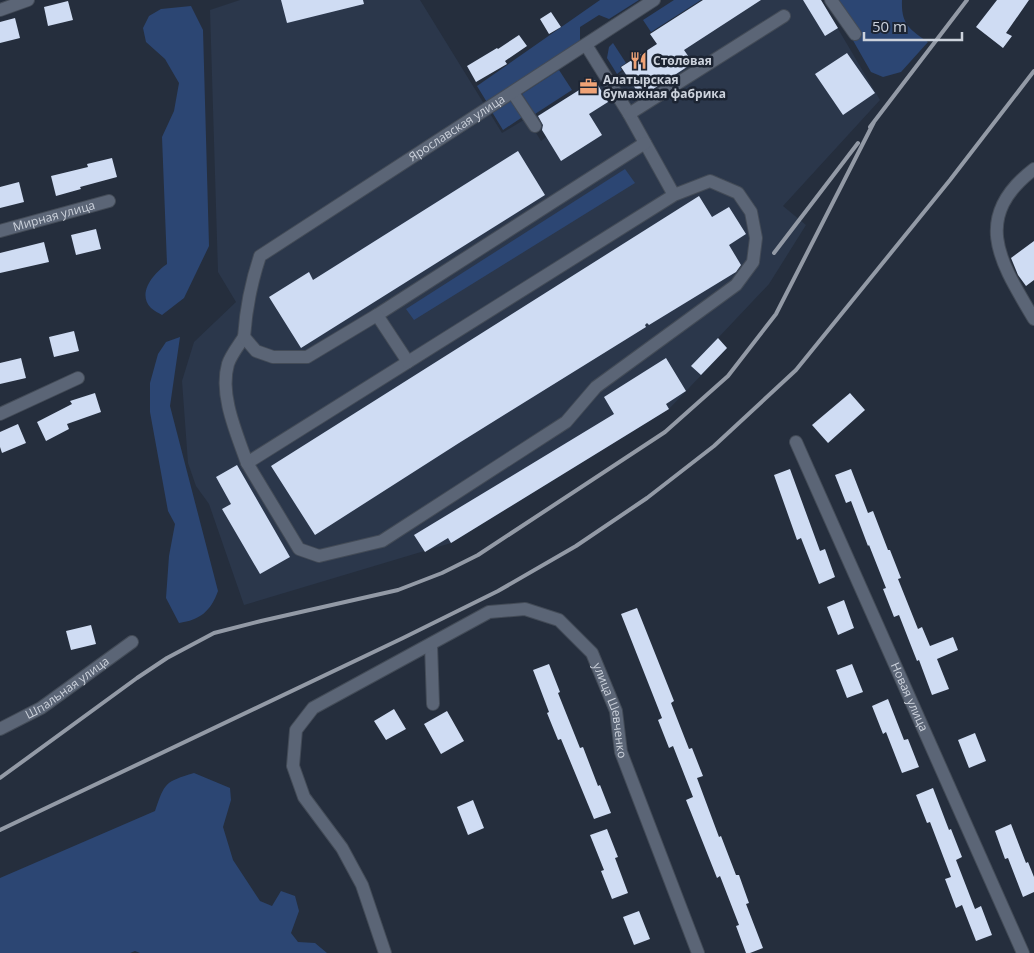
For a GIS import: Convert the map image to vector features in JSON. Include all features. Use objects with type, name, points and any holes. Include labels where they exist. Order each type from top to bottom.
[{"type":"street","points":[[0,10],[28,0]]},
{"type":"street","name":"Ярославская улица","points":[[244,337],[249,291],[260,256],[654,0]]},
{"type":"street","points":[[831,0],[854,34]]},
{"type":"street","points":[[629,114],[784,16]]},
{"type":"street","points":[[586,44],[629,114],[674,195]]},
{"type":"street","points":[[513,92],[535,126]]},
{"type":"street","points":[[247,463],[674,195],[710,181],[738,193],[752,212],[756,238],[753,262],[736,285],[596,386],[566,422],[382,541],[319,556],[299,549],[247,463],[229,410],[226,381],[228,362],[244,337],[256,351],[273,357],[307,357],[377,315],[645,142]]},
{"type":"street","points":[[1034,169],[1011,190],[998,213],[997,245],[1010,279],[1034,320]]},
{"type":"street","name":"Мирная улица","points":[[0,231],[109,201]]},
{"type":"street","points":[[377,315],[408,362]]},
{"type":"street","points":[[0,414],[78,378]]},
{"type":"street","name":"Новая улица","points":[[796,442],[1023,953]]},
{"type":"street","name":"улица Шевченко","points":[[386,953],[362,885],[342,848],[304,796],[293,766],[296,730],[312,708],[489,612],[525,609],[559,620],[592,652],[616,711],[621,752],[698,953]]},
{"type":"street","name":"Шпальная улица","points":[[0,728],[41,708],[132,642]]},
{"type":"street","points":[[431,644],[434,704]]},
{"type":"shaded area","name":"Алатырская бумажная фабрика","points":[[240,0],[420,0],[502,133],[527,118],[541,141],[546,137],[534,118],[595,80],[599,87],[624,71],[657,44],[650,34],[703,0],[821,0],[880,100],[783,206],[806,225],[769,284],[718,338],[727,348],[669,409],[451,543],[244,605],[209,504],[196,486],[188,463],[182,381],[194,342],[236,302],[218,272],[210,10]]},
{"type":"shaded area","points":[[600,0],[639,0],[609,19],[599,15],[580,27],[580,41],[488,104],[477,86]]},
{"type":"shaded area","points":[[674,0],[701,0],[651,32],[643,20]]},
{"type":"shaded area","points":[[830,0],[902,0],[903,15],[908,25],[928,42],[901,72],[883,77],[871,72]]},
{"type":"shaded area","points":[[191,6],[203,30],[209,246],[184,298],[162,315],[151,308],[145,296],[153,277],[167,264],[162,137],[174,111],[179,83],[165,59],[146,42],[143,28],[149,16],[161,9]]},
{"type":"shaded area","points":[[613,43],[626,63],[620,67],[622,70],[617,74],[607,58],[609,47]]},
{"type":"shaded area","points":[[559,70],[572,90],[535,114],[522,94]]},
{"type":"shaded area","points":[[513,99],[524,116],[503,130],[492,112]]},
{"type":"shaded area","points":[[625,169],[635,183],[414,320],[406,309]]},
{"type":"shaded area","points":[[180,337],[170,406],[218,591],[212,604],[204,613],[193,620],[179,623],[166,598],[169,556],[175,524],[168,511],[150,412],[150,383],[158,354],[166,342]]},
{"type":"shaded area","points":[[194,773],[230,788],[231,800],[223,827],[233,860],[260,901],[272,906],[281,891],[295,896],[299,911],[291,933],[298,942],[315,943],[327,953],[140,953],[135,951],[130,953],[0,953],[0,878],[155,811],[167,784]]},
{"type":"building","points":[[281,0],[363,0],[364,4],[287,23]]},
{"type":"building","points":[[703,0],[761,0],[684,50],[693,63],[641,97],[621,67],[657,44],[650,34]]},
{"type":"building","points":[[803,0],[821,0],[838,28],[825,36]]},
{"type":"building","points":[[997,0],[1029,0],[1006,33],[1012,36],[1003,48],[976,27]]},
{"type":"building","points":[[68,1],[73,20],[48,26],[44,7]]},
{"type":"building","points":[[551,12],[561,27],[549,34],[540,19]]},
{"type":"building","points":[[15,18],[20,38],[0,43],[0,22]]},
{"type":"building","points":[[519,35],[527,46],[505,61],[507,64],[476,82],[467,66]]},
{"type":"building","points":[[847,53],[875,93],[843,115],[815,74]]},
{"type":"building","points":[[595,80],[608,102],[589,114],[602,135],[561,161],[542,130],[543,125],[538,116]]},
{"type":"building","points":[[518,151],[545,195],[301,348],[269,297],[309,272],[313,280]]},
{"type":"building","points":[[112,158],[117,177],[56,196],[51,176],[88,167],[87,164]]},
{"type":"building","points":[[19,182],[24,202],[0,208],[0,187]]},
{"type":"building","points":[[699,196],[712,217],[729,207],[746,234],[729,245],[741,265],[736,272],[649,325],[647,323],[646,327],[315,535],[271,466]]},
{"type":"building","points":[[96,229],[101,249],[76,255],[71,235]]},
{"type":"building","points":[[1034,241],[1034,280],[1026,286],[1018,275],[1011,258]]},
{"type":"building","points":[[44,242],[49,262],[0,273],[0,253]]},
{"type":"building","points":[[74,331],[79,351],[54,357],[49,337]]},
{"type":"building","points":[[718,338],[727,348],[701,375],[691,366]]},
{"type":"building","points":[[21,358],[26,378],[0,384],[0,363]]},
{"type":"building","points":[[666,358],[686,391],[666,404],[669,409],[451,543],[448,538],[425,552],[414,535],[614,414],[604,397]]},
{"type":"building","points":[[95,393],[101,412],[67,424],[69,429],[46,441],[37,422],[72,404],[70,401]]},
{"type":"building","points":[[850,393],[865,410],[828,443],[812,425]]},
{"type":"building","points":[[18,424],[26,443],[2,453],[0,432]]},
{"type":"building","points":[[237,465],[290,557],[260,574],[222,509],[231,504],[216,477]]},
{"type":"building","points":[[790,469],[820,551],[825,549],[835,577],[819,584],[801,538],[797,540],[774,475]]},
{"type":"building","points":[[851,469],[868,513],[873,511],[888,550],[890,550],[901,578],[898,579],[918,629],[922,627],[930,646],[953,637],[958,650],[937,659],[949,689],[932,695],[899,615],[894,617],[883,589],[886,588],[851,501],[846,503],[835,475]]},
{"type":"building","points":[[844,600],[854,628],[838,635],[827,607]]},
{"type":"building","points":[[637,608],[674,701],[671,703],[689,749],[692,748],[703,776],[697,778],[719,837],[721,836],[736,875],[739,875],[749,903],[746,904],[763,948],[750,953],[746,953],[736,926],[739,925],[720,876],[717,878],[686,800],[693,797],[673,746],[669,748],[658,720],[662,718],[621,614]]},
{"type":"building","points":[[91,625],[96,644],[71,650],[66,631]]},
{"type":"building","points":[[549,664],[560,692],[558,693],[580,748],[583,747],[611,813],[594,819],[561,739],[558,740],[533,670]]},
{"type":"building","points":[[852,664],[863,692],[847,698],[836,670]]},
{"type":"building","points":[[888,699],[904,740],[908,739],[919,767],[902,773],[886,732],[883,734],[872,706]]},
{"type":"building","points":[[394,709],[406,729],[386,740],[374,721]]},
{"type":"building","points":[[447,711],[464,741],[441,754],[424,724]]},
{"type":"building","points":[[975,733],[986,761],[969,768],[958,740]]},
{"type":"building","points":[[933,788],[949,830],[951,829],[962,857],[956,860],[975,909],[981,906],[992,935],[976,941],[962,905],[956,908],[945,879],[951,877],[930,822],[927,823],[916,795]]},
{"type":"building","points":[[473,800],[484,828],[468,835],[457,807]]},
{"type":"building","points":[[1011,824],[1026,863],[1028,862],[1034,877],[1034,892],[1023,897],[1008,858],[1005,859],[995,831]]},
{"type":"building","points":[[607,829],[618,857],[615,858],[628,893],[612,899],[601,871],[604,870],[590,835]]},
{"type":"building","points":[[639,911],[650,939],[634,945],[623,917]]},
{"type":"railway","points":[[870,127],[967,0]]},
{"type":"railway","points":[[0,830],[498,591],[576,546],[647,498],[714,446],[796,370],[950,180],[1034,71]]},
{"type":"railway","points":[[0,778],[137,678],[167,658],[214,633],[398,590],[442,573],[478,555],[665,432],[728,376],[776,314],[874,122]]},
{"type":"railway","points":[[774,253],[858,143]]},
{"type":"place","name":"Столовая","points":[[639,61]]},
{"type":"place","name":"Алатырская бумажная фабрика","points":[[589,87]]}]
